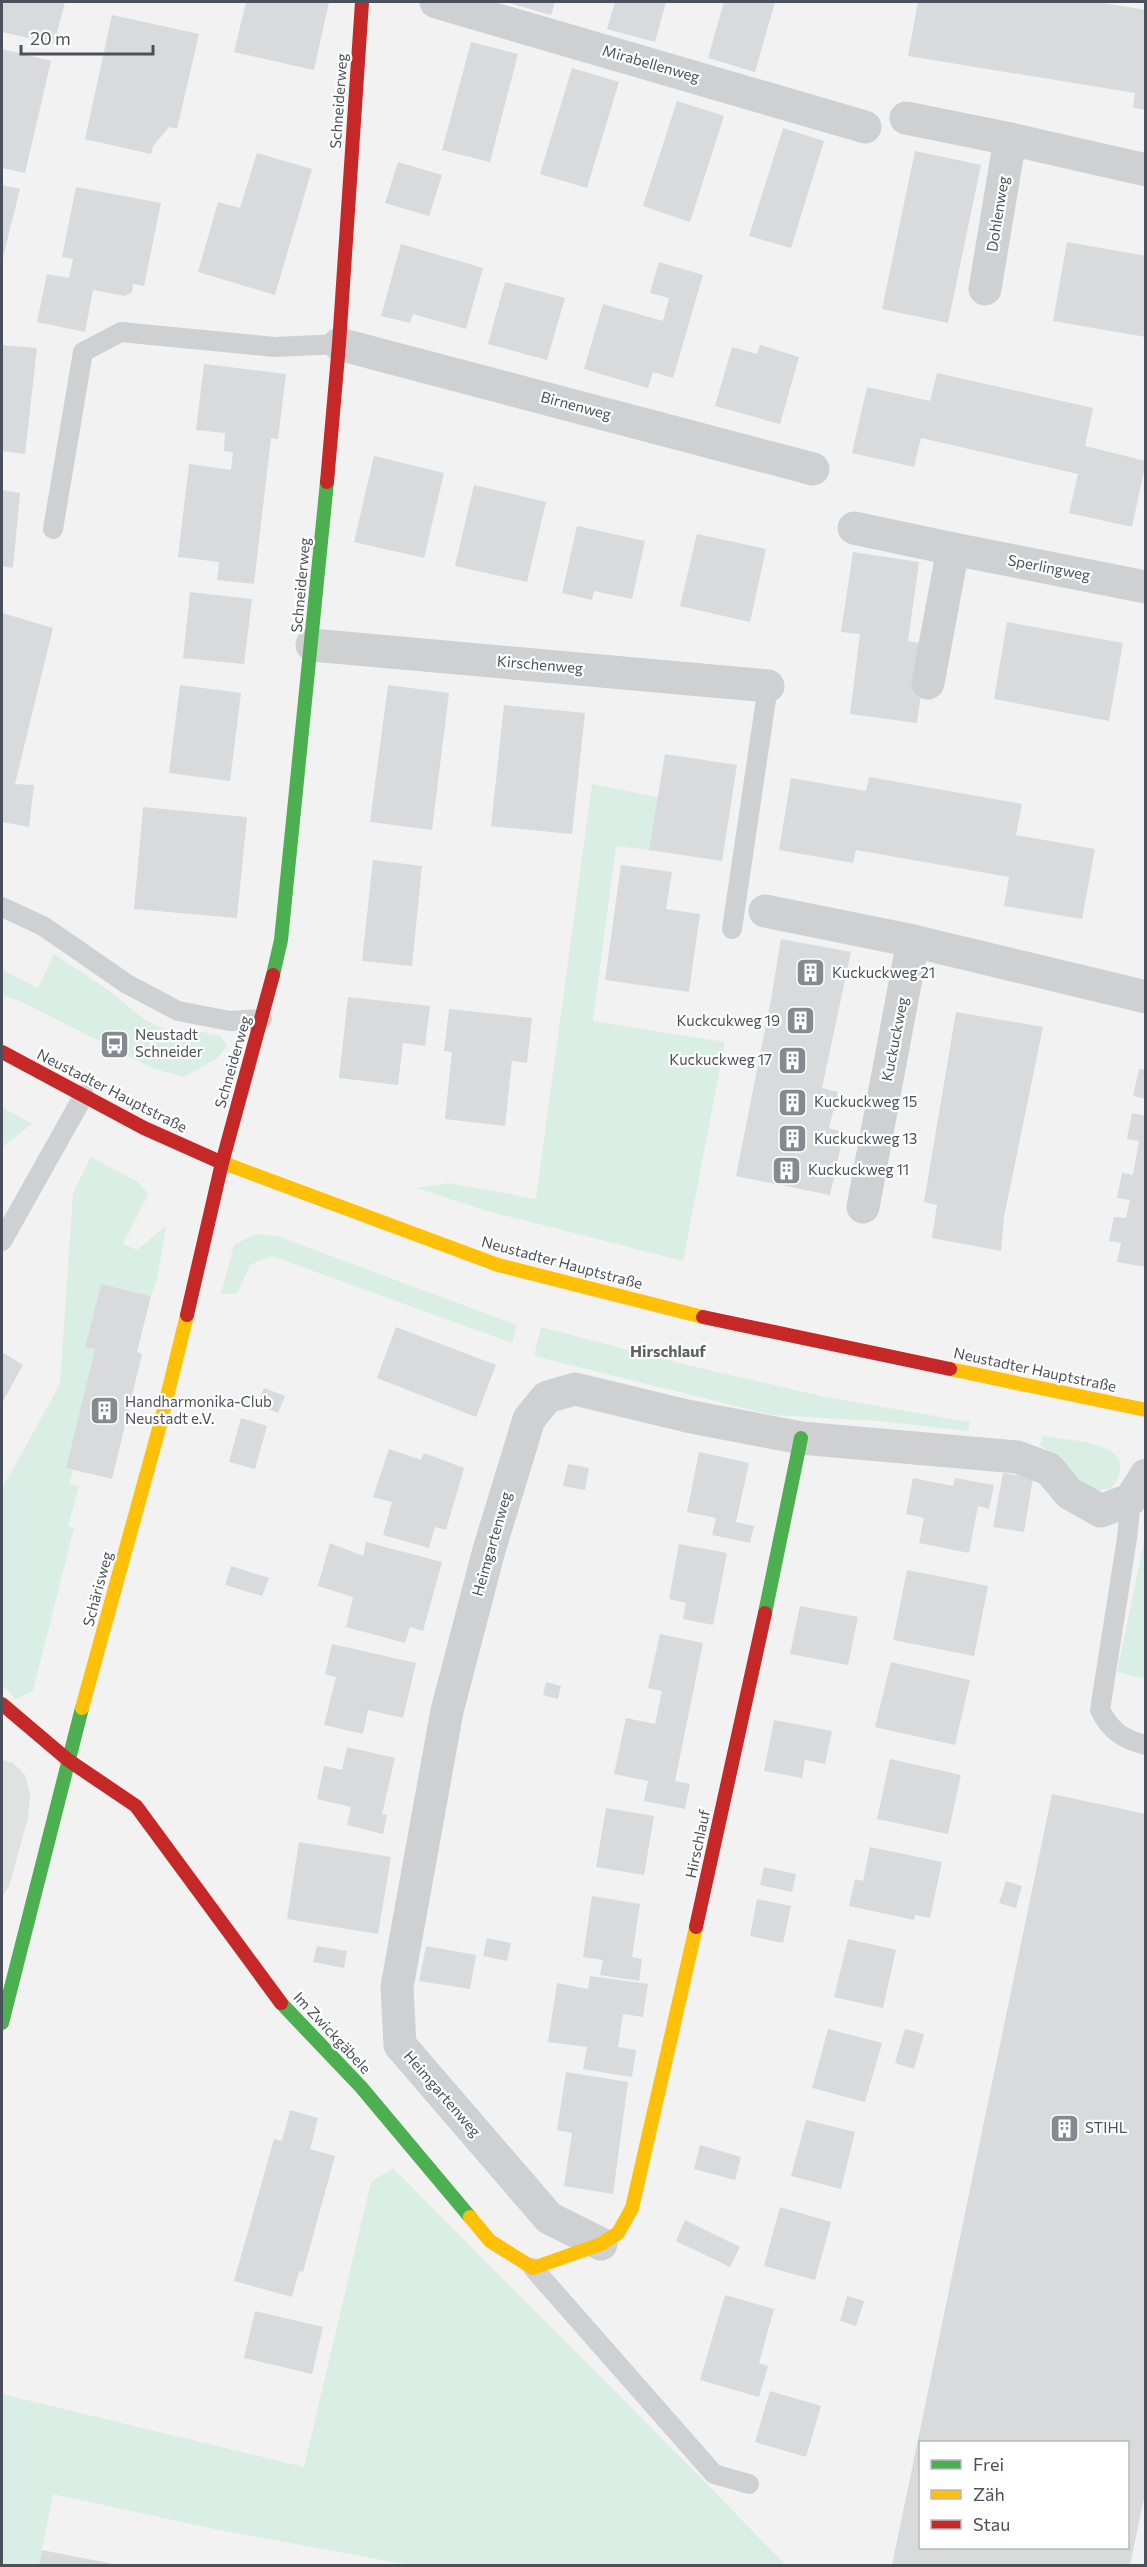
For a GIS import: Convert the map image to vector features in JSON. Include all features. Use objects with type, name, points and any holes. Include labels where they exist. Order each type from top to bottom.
[{"type":"street","name":"Schneiderweg","points":[[222,1163],[262,1019],[281,940],[312,645],[339,344],[362,2]]},
{"type":"street","name":"Mirabellenweg","points":[[436,2],[866,127]]},
{"type":"street","points":[[906,118],[1146,170]]},
{"type":"street","name":"Dohlenweg","points":[[985,289],[1010,139]]},
{"type":"street","name":"Birnenweg","points":[[339,344],[813,469]]},
{"type":"street","name":"Sperlingweg","points":[[854,528],[1146,586]]},
{"type":"street","points":[[928,682],[953,549]]},
{"type":"street","name":"Kirschenweg","points":[[312,645],[768,686]]},
{"type":"street","points":[[765,911],[914,941],[1146,997]]},
{"type":"street","name":"Kuckuckweg","points":[[863,1207],[914,941]]},
{"type":"street","name":"Neustadter Hauptstraße","points":[[2,1052],[144,1128],[222,1163],[498,1265],[718,1321],[1146,1410]]},
{"type":"street","name":"Schärisweg","points":[[2,2023],[68,1760],[160,1425],[210,1223],[222,1163]]},
{"type":"street","name":"Heimgartenweg","points":[[601,2244],[549,2217],[400,2044],[397,1987],[447,1711],[489,1550],[529,1419],[547,1397],[575,1389],[687,1416],[801,1438],[1017,1457],[1049,1469],[1069,1493],[1101,1511],[1138,1487]]},
{"type":"street","name":"Hirschlauf","points":[[601,2244],[618,2233],[632,2208],[739,1738],[801,1438]]},
{"type":"street","name":"Im Zwickgäbele","points":[[2,1704],[68,1760],[136,1806],[288,2013],[361,2087],[490,2241],[533,2268]]},
{"type":"street","points":[[533,2268],[601,2244]]},
{"type":"lane","points":[[52,529],[83,352],[121,332],[275,347],[339,344]]},
{"type":"lane","points":[[732,929],[768,686]]},
{"type":"lane","points":[[2,908],[43,926],[126,984],[178,1011],[230,1021],[262,1019]]},
{"type":"lane","points":[[2,1241],[84,1095]]},
{"type":"lane","points":[[1138,1487],[1127,1538],[1100,1710],[1109,1727],[1134,1742],[1146,1745]]},
{"type":"lane","points":[[533,2268],[714,2474],[748,2484]]},
{"type":"shaded area","points":[[2,1760],[13,1763],[25,1775],[30,1793],[28,1818],[9,1886],[2,1897]]},
{"type":"green space","points":[[592,784],[658,797],[649,850],[616,846],[593,1021],[725,1042],[683,1261],[487,1211],[416,1188],[449,1183],[536,1199]]},
{"type":"green space","points":[[54,954],[107,989],[145,1020],[167,1031],[202,1032],[220,1036],[227,1045],[218,1058],[183,1077],[152,1068],[20,1001],[2,995],[2,970],[38,988]]},
{"type":"green space","points":[[2,1107],[32,1124],[2,1147]]},
{"type":"green space","points":[[91,1157],[138,1182],[148,1194],[123,1244],[137,1250],[166,1226],[157,1280],[151,1296],[101,1284],[85,1346],[95,1349],[66,1468],[73,1470],[69,1484],[79,1486],[68,1526],[74,1528],[33,1691],[16,1699],[2,1685],[2,1489],[60,1384],[73,1193]]},
{"type":"green space","points":[[255,1234],[277,1236],[517,1325],[512,1343],[272,1256],[250,1265],[237,1294],[221,1294],[234,1245]]},
{"type":"green space","points":[[541,1327],[683,1364],[825,1397],[970,1422],[968,1431],[879,1421],[772,1415],[534,1356]]},
{"type":"green space","points":[[1043,1436],[1087,1443],[1113,1453],[1120,1462],[1120,1473],[1111,1489],[1094,1491],[1087,1486],[1040,1445]]},
{"type":"green space","points":[[1144,1542],[1146,1542],[1145,1679],[1117,1672]]},
{"type":"green space","points":[[393,2168],[785,2565],[410,2565],[214,2529],[53,2494],[39,2565],[2,2566],[2,2394],[304,2467],[371,2182]]},
{"type":"building","points":[[2,2],[65,2],[54,44],[2,32]]},
{"type":"building","points":[[246,2],[329,2],[314,70],[234,52]]},
{"type":"building","points":[[505,2],[555,2],[551,15]]},
{"type":"building","points":[[615,2],[666,2],[655,42],[607,29]]},
{"type":"building","points":[[724,2],[775,2],[755,72],[708,58]]},
{"type":"building","points":[[918,2],[1098,2],[1146,10],[1146,110],[1133,108],[1135,93],[908,56]]},
{"type":"building","points":[[112,15],[199,34],[177,129],[169,127],[153,146],[151,154],[85,139]]},
{"type":"building","points":[[471,42],[518,54],[490,162],[442,150]]},
{"type":"building","points":[[2,49],[51,61],[25,173],[2,168]]},
{"type":"building","points":[[572,68],[619,82],[587,188],[540,174]]},
{"type":"building","points":[[677,101],[724,116],[690,222],[643,206]]},
{"type":"building","points":[[783,128],[824,141],[791,248],[749,236]]},
{"type":"building","points":[[915,151],[981,165],[948,323],[882,309]]},
{"type":"building","points":[[257,153],[312,169],[275,295],[198,272],[218,202],[240,208]]},
{"type":"building","points":[[398,162],[442,175],[429,216],[385,203]]},
{"type":"building","points":[[2,185],[20,189],[2,261]]},
{"type":"building","points":[[76,187],[161,203],[144,286],[133,284],[132,292],[125,296],[93,290],[85,332],[37,322],[47,274],[69,278],[73,259],[62,257]]},
{"type":"building","points":[[1067,242],[1146,256],[1146,337],[1053,321]]},
{"type":"building","points":[[401,244],[483,268],[466,329],[413,314],[410,323],[381,316]]},
{"type":"building","points":[[659,262],[703,275],[673,378],[653,372],[648,388],[584,369],[603,304],[663,321],[669,298],[650,293]]},
{"type":"building","points":[[505,282],[565,298],[547,360],[488,344]]},
{"type":"building","points":[[2,345],[37,348],[25,454],[2,451]]},
{"type":"building","points":[[760,345],[799,357],[780,424],[715,406],[732,347],[757,354]]},
{"type":"building","points":[[204,364],[286,374],[278,439],[271,438],[254,584],[217,580],[219,562],[178,557],[189,464],[231,470],[233,452],[224,451],[225,433],[196,430]]},
{"type":"building","points":[[937,373],[1093,408],[1085,446],[1146,461],[1132,527],[1069,513],[1078,474],[921,438],[914,467],[852,453],[867,387],[930,401]]},
{"type":"building","points":[[374,456],[444,473],[424,558],[354,542]]},
{"type":"building","points":[[474,485],[546,502],[527,582],[455,566]]},
{"type":"building","points":[[2,490],[20,493],[13,568],[2,566]]},
{"type":"building","points":[[577,526],[645,541],[632,599],[594,591],[592,600],[562,593]]},
{"type":"building","points":[[697,534],[766,549],[750,622],[680,606]]},
{"type":"building","points":[[853,552],[919,562],[908,641],[928,644],[917,723],[850,714],[860,634],[841,632]]},
{"type":"building","points":[[190,592],[252,599],[244,664],[183,658]]},
{"type":"building","points":[[2,613],[53,628],[15,784],[34,785],[29,827],[2,822]]},
{"type":"building","points":[[1007,622],[1123,643],[1109,721],[994,699]]},
{"type":"building","points":[[180,685],[241,693],[230,781],[169,773]]},
{"type":"building","points":[[388,685],[449,693],[432,830],[370,822]]},
{"type":"building","points":[[504,705],[585,713],[572,834],[491,826]]},
{"type":"building","points":[[665,754],[737,765],[722,861],[649,850]]},
{"type":"building","points":[[869,777],[1022,804],[1016,835],[1095,849],[1082,919],[1004,906],[1009,877],[856,850],[853,863],[779,850],[791,778],[866,791]]},
{"type":"building","points":[[143,807],[247,817],[237,918],[134,909]]},
{"type":"building","points":[[373,860],[422,866],[412,966],[362,961]]},
{"type":"building","points":[[621,865],[672,872],[666,909],[700,914],[689,992],[605,980]]},
{"type":"building","points":[[781,939],[851,952],[822,1088],[838,1092],[829,1128],[844,1132],[830,1195],[736,1176]]},
{"type":"building","points":[[348,997],[430,1006],[425,1046],[403,1043],[398,1085],[339,1078]]},
{"type":"building","points":[[449,1009],[532,1018],[527,1063],[512,1061],[505,1126],[445,1119],[452,1052],[444,1051]]},
{"type":"building","points":[[956,1012],[1043,1027],[1004,1217],[1001,1251],[932,1238],[937,1205],[924,1202]]},
{"type":"building","points":[[1139,1069],[1146,1070],[1146,1099],[1133,1096]]},
{"type":"building","points":[[1132,1113],[1146,1116],[1146,1267],[1117,1262],[1121,1243],[1109,1241],[1114,1217],[1126,1218],[1130,1200],[1117,1198],[1122,1173],[1133,1175],[1139,1141],[1127,1139]]},
{"type":"building","name":"Handharmonika-Club Neustadt e.V.","points":[[101,1284],[151,1296],[137,1352],[142,1354],[112,1479],[66,1468],[95,1349],[85,1347]]},
{"type":"building","points":[[396,1327],[496,1365],[476,1417],[377,1378]]},
{"type":"building","points":[[2,1352],[23,1365],[2,1403]]},
{"type":"building","points":[[264,1388],[285,1396],[278,1413],[257,1405]]},
{"type":"building","points":[[241,1418],[267,1426],[255,1469],[229,1462]]},
{"type":"building","points":[[389,1449],[421,1460],[424,1453],[464,1468],[446,1530],[435,1527],[429,1548],[383,1535],[392,1502],[373,1497]]},
{"type":"building","points":[[699,1452],[749,1463],[736,1522],[754,1526],[750,1543],[712,1535],[716,1518],[687,1512]]},
{"type":"building","points":[[568,1464],[589,1468],[585,1490],[563,1486]]},
{"type":"building","points":[[1003,1473],[1033,1478],[1024,1532],[993,1527]]},
{"type":"building","points":[[913,1478],[953,1486],[955,1478],[994,1485],[989,1509],[978,1506],[969,1553],[919,1543],[924,1518],[906,1514]]},
{"type":"building","points":[[366,1542],[442,1562],[423,1631],[410,1627],[405,1643],[346,1627],[353,1597],[318,1586],[330,1543],[363,1556]]},
{"type":"building","points":[[679,1544],[727,1553],[713,1625],[683,1619],[686,1603],[669,1599]]},
{"type":"building","points":[[231,1566],[269,1578],[262,1596],[225,1585]]},
{"type":"building","points":[[907,1570],[988,1586],[974,1656],[893,1640]]},
{"type":"building","points":[[800,1606],[858,1617],[848,1665],[790,1654]]},
{"type":"building","points":[[660,1634],[703,1643],[675,1781],[690,1784],[685,1809],[644,1801],[648,1781],[614,1774],[626,1718],[655,1724],[662,1691],[648,1688]]},
{"type":"building","points":[[332,1644],[416,1663],[403,1718],[368,1710],[363,1734],[324,1725],[336,1677],[325,1674]]},
{"type":"building","points":[[891,1662],[970,1680],[955,1745],[875,1727]]},
{"type":"building","points":[[546,1682],[561,1686],[558,1699],[543,1695]]},
{"type":"building","points":[[774,1720],[832,1731],[825,1764],[805,1760],[802,1778],[764,1771]]},
{"type":"building","points":[[347,1747],[395,1758],[382,1814],[387,1815],[383,1834],[347,1825],[351,1807],[317,1799],[324,1766],[342,1770]]},
{"type":"building","points":[[890,1759],[961,1775],[948,1834],[877,1819]]},
{"type":"building","name":"STIHL","points":[[1052,1794],[1146,1814],[1146,2489],[1130,2565],[892,2565]]},
{"type":"building","points":[[606,1808],[654,1816],[644,1875],[596,1867]]},
{"type":"building","points":[[299,1842],[391,1857],[378,1934],[287,1919]]},
{"type":"building","points":[[870,1847],[942,1862],[930,1918],[915,1915],[914,1920],[849,1906],[855,1879],[863,1881]]},
{"type":"building","points":[[764,1867],[796,1874],[792,1892],[760,1885]]},
{"type":"building","points":[[1006,1881],[1022,1886],[1016,1908],[999,1903]]},
{"type":"building","points":[[592,1896],[640,1904],[632,1957],[642,1959],[639,1981],[600,1975],[603,1960],[583,1957]]},
{"type":"building","points":[[757,1899],[791,1906],[783,1943],[750,1936]]},
{"type":"building","points":[[487,1938],[511,1943],[507,1961],[483,1956]]},
{"type":"building","points":[[848,1939],[896,1950],[883,2008],[834,1997]]},
{"type":"building","points":[[317,1946],[347,1951],[344,1968],[313,1962]]},
{"type":"building","points":[[426,1946],[476,1955],[470,1989],[419,1981]]},
{"type":"building","points":[[590,1976],[648,1984],[643,2017],[623,2014],[618,2047],[636,2050],[632,2077],[583,2069],[587,2047],[548,2042],[557,1983],[588,1989]]},
{"type":"building","points":[[828,2029],[882,2043],[865,2102],[812,2088]]},
{"type":"building","points":[[905,2029],[924,2034],[914,2069],[895,2063]]},
{"type":"building","points":[[566,2072],[628,2082],[613,2194],[564,2186],[572,2133],[557,2130]]},
{"type":"building","points":[[290,2110],[318,2118],[310,2149],[335,2156],[303,2272],[299,2271],[292,2297],[234,2281],[274,2139],[282,2141]]},
{"type":"building","points":[[806,2120],[855,2132],[841,2189],[791,2176]]},
{"type":"building","points":[[700,2145],[741,2157],[735,2180],[694,2169]]},
{"type":"building","points":[[780,2207],[831,2222],[815,2280],[764,2266]]},
{"type":"building","points":[[685,2220],[740,2247],[730,2267],[676,2241]]},
{"type":"building","points":[[725,2295],[774,2309],[759,2363],[768,2366],[759,2397],[700,2380]]},
{"type":"building","points":[[847,2296],[864,2301],[856,2326],[840,2321]]},
{"type":"building","points":[[255,2311],[323,2327],[312,2374],[244,2358]]},
{"type":"building","points":[[770,2391],[821,2406],[806,2457],[755,2442]]},
{"type":"building","points":[[42,2550],[113,2564],[113,2565],[39,2565]]},
{"type":"traffic: fast","points":[[273,975],[281,940],[327,482]]},
{"type":"traffic: fast","points":[[765,1613],[801,1438]]},
{"type":"traffic: fast","points":[[2,2023],[82,1708]]},
{"type":"traffic: fast","points":[[281,2003],[361,2087],[470,2217]]},
{"type":"traffic: slow","points":[[218,1161],[498,1265],[703,1317]]},
{"type":"traffic: slow","points":[[82,1708],[160,1425],[187,1315]]},
{"type":"traffic: slow","points":[[950,1369],[1146,1410]]},
{"type":"traffic: slow","points":[[470,2217],[490,2241],[533,2268],[601,2244],[618,2233],[632,2208],[696,1927]]},
{"type":"traffic: jam","points":[[327,482],[339,344],[362,2]]},
{"type":"traffic: jam","points":[[187,1315],[222,1163],[273,975]]},
{"type":"traffic: jam","points":[[2,1052],[144,1128],[218,1161]]},
{"type":"traffic: jam","points":[[703,1317],[950,1369]]},
{"type":"traffic: jam","points":[[696,1927],[765,1613]]},
{"type":"traffic: jam","points":[[2,1704],[68,1760],[136,1806],[281,2003]]},
{"type":"place","name":"Kuckuckweg 21","points":[[811,973]]},
{"type":"place","name":"Kuckcukweg 19","points":[[801,1021]]},
{"type":"place","name":"Neustadt Schneider","points":[[114,1044]]},
{"type":"place","name":"Kuckuckweg 17","points":[[793,1060]]},
{"type":"place","name":"Kuckuckweg 15","points":[[793,1102]]},
{"type":"place","name":"Kuckuckweg 13","points":[[793,1139]]},
{"type":"place","name":"Kuckuckweg 11","points":[[787,1170]]},
{"type":"place","name":"Handharmonika-Club Neustadt e.V.","points":[[104,1411]]},
{"type":"place","name":"STIHL","points":[[1064,2128]]},
{"type":"district","name":"Hirschlauf","points":[[668,1351]]}]
